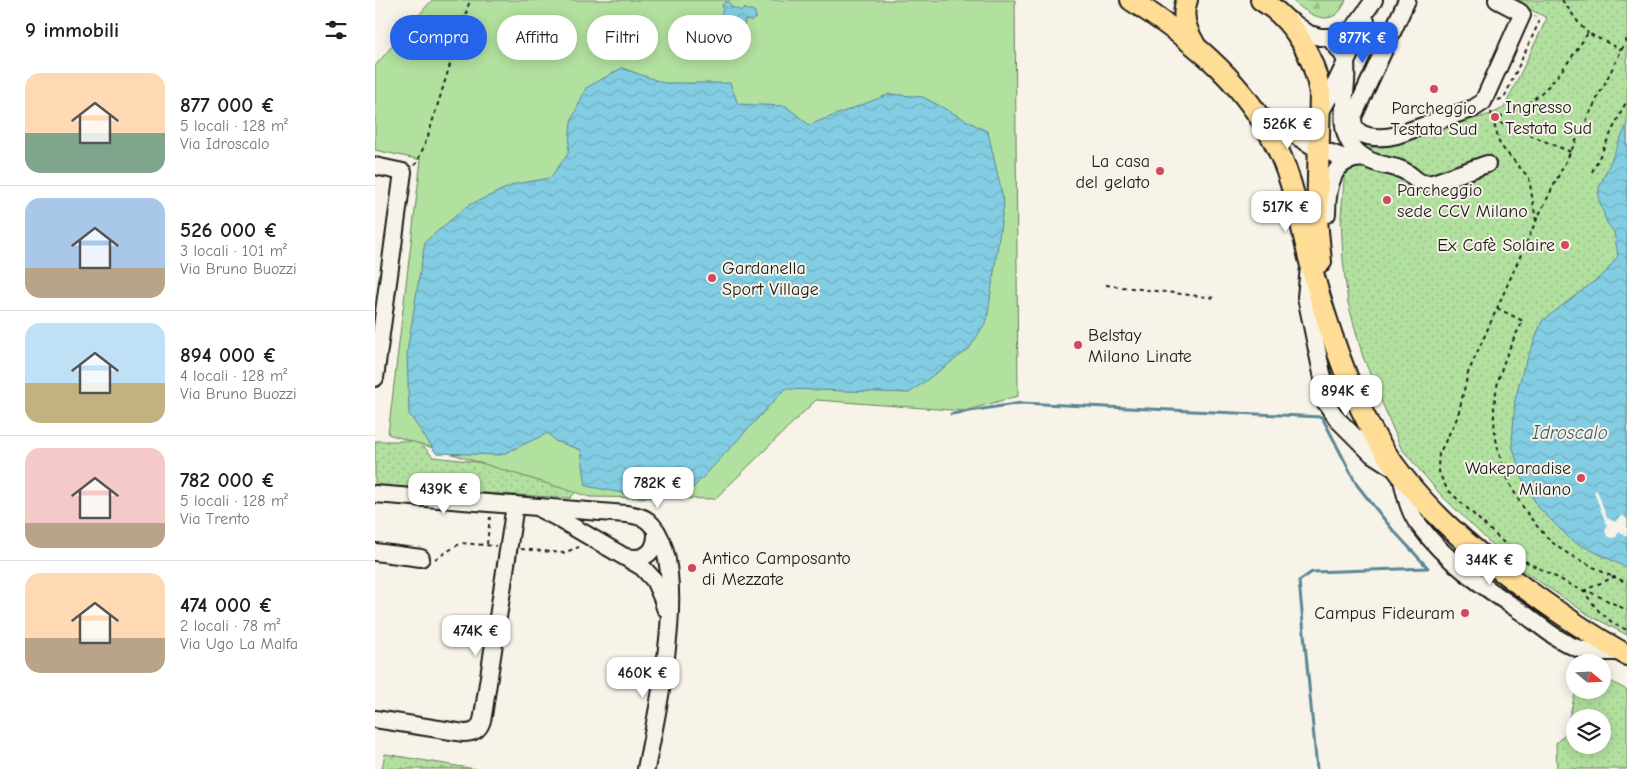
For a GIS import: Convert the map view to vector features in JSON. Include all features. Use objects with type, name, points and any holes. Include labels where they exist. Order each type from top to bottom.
[{"type":"main road","points":[[1131,0],[1170,25],[1216,63],[1258,115],[1272,137],[1292,186],[1315,264],[1334,341],[1345,373],[1371,427],[1416,494],[1451,530],[1495,568],[1574,623],[1625,654]]},
{"type":"main road","points":[[1187,0],[1184,18],[1186,29],[1194,43]]},
{"type":"main road","points":[[1265,2],[1292,28],[1316,71],[1320,93],[1315,264]]},
{"type":"main road","points":[[1258,115],[1272,128],[1291,133],[1306,128],[1319,114]]},
{"type":"street","points":[[1265,2],[1309,34],[1329,38],[1344,35],[1354,28],[1375,0]]},
{"type":"street","points":[[1319,114],[1346,63],[1375,0]]},
{"type":"street","points":[[1407,0],[1353,117],[1353,124],[1356,129],[1373,137],[1397,135],[1474,108],[1483,102],[1521,15],[1520,12],[1497,0]]},
{"type":"street","points":[[1329,38],[1341,52],[1346,63],[1344,127],[1359,160]]},
{"type":"street","points":[[1291,133],[1319,149],[1401,169],[1425,184],[1433,183],[1487,164]]},
{"type":"street","points":[[1359,160],[1338,168],[1329,187],[1315,264],[1306,297],[1324,383],[1326,402],[1339,420],[1372,454],[1400,472]]},
{"type":"street","points":[[375,166],[403,172],[375,378]]},
{"type":"street","points":[[375,494],[635,516],[648,521],[656,531],[666,554],[669,575],[667,657],[646,769]]},
{"type":"street","points":[[523,506],[556,516],[642,567],[654,580],[662,598],[668,630]]},
{"type":"street","points":[[375,719],[464,733],[471,733],[479,727],[483,716],[523,506]]},
{"type":"street","points":[[627,557],[639,558],[651,552],[656,543],[656,531]]},
{"type":"street","points":[[375,552],[421,558]]},
{"type":"path","points":[[403,172],[417,163],[428,136],[470,0]]},
{"type":"path","points":[[1562,0],[1587,33],[1622,50]]},
{"type":"path","points":[[1493,120],[1529,103],[1551,83],[1572,58],[1587,33]]},
{"type":"path","points":[[1627,39],[1535,221],[1468,373],[1458,416],[1439,454],[1438,467],[1447,489],[1521,559],[1583,591],[1588,591],[1627,610]]},
{"type":"path","points":[[1592,172],[1627,100]]},
{"type":"path","points":[[1491,114],[1500,145],[1529,178],[1535,221]]},
{"type":"path","points":[[1493,120],[1571,152]]},
{"type":"path","points":[[1106,285],[1215,298]]},
{"type":"path","points":[[1497,308],[1523,321],[1512,342],[1497,383],[1494,410],[1495,432],[1505,472],[1521,506],[1549,539],[1569,554],[1627,583]]},
{"type":"path","points":[[487,545],[490,514],[494,514],[495,504]]},
{"type":"path","points":[[1583,591],[1614,576]]},
{"type":"path","points":[[1583,591],[1598,610],[1614,624],[1627,630]]},
{"type":"green space","name":"Gardanella Sport Village","points":[[432,0],[1015,0],[1018,396],[964,411],[816,400],[715,499],[590,497],[388,434],[421,160],[375,150],[375,66],[390,49],[390,60],[487,60],[487,15],[419,15]]},
{"type":"green space","points":[[1292,0],[1346,0],[1335,15],[1329,18],[1322,18],[1306,11]]},
{"type":"green space","name":"Idroscalo","points":[[1512,0],[1627,0],[1627,635],[1589,615],[1510,562],[1441,495],[1401,448],[1363,357],[1348,303],[1343,260],[1341,216],[1345,169],[1365,167],[1370,147],[1377,147],[1491,114],[1504,108],[1547,18]]},
{"type":"green space","points":[[375,441],[419,441],[433,457],[495,464],[583,484],[570,498],[375,487]]},
{"type":"green space","points":[[1611,681],[1627,690],[1627,769],[1557,769],[1556,743],[1565,734],[1566,730],[1566,754],[1611,754],[1611,709],[1571,709],[1574,699],[1611,699]]},
{"type":"green space","points":[[385,754],[469,768],[477,769],[382,769]]},
{"type":"water","points":[[725,2],[729,2],[731,7],[742,11],[745,8],[752,10],[755,12],[756,18],[751,21],[751,15],[721,15],[722,5]]},
{"type":"water","name":"Gardanella Sport Village","points":[[622,68],[664,83],[730,83],[738,104],[786,106],[809,125],[890,94],[923,97],[988,132],[1004,203],[987,320],[969,349],[909,393],[785,389],[693,488],[643,497],[586,486],[581,450],[555,441],[548,433],[501,455],[436,453],[409,414],[407,352],[425,242],[467,206],[515,184],[550,178],[568,154],[571,122],[586,88]]},
{"type":"water","name":"Idroscalo","points":[[1627,124],[1627,568],[1571,540],[1538,507],[1521,476],[1512,444],[1515,400],[1523,370],[1542,321],[1605,273],[1618,256],[1614,232],[1607,223],[1599,200],[1599,188]]},
{"type":"pier","points":[[1597,490],[1607,518],[1616,522],[1622,515],[1627,519],[1627,537],[1619,531],[1616,537],[1607,536],[1605,531],[1607,526],[1594,492]]},
{"type":"waterway","points":[[951,414],[1021,403],[1322,417],[1357,485],[1392,529],[1428,568],[1312,572],[1299,581],[1317,769]]},
{"type":"place","name":"Parcheggio Testata Sud","points":[[1434,89]]},
{"type":"place","name":"Ingresso Testata Sud","points":[[1495,117]]},
{"type":"place","name":"La casa del gelato","points":[[1160,171]]},
{"type":"place","name":"Parcheggio sede CCV Milano","points":[[1387,200]]},
{"type":"place","name":"Ex Cafè Solaire","points":[[1565,245]]},
{"type":"place","name":"Gardanella Sport Village","points":[[712,278]]},
{"type":"place","name":"Belstay Milano Linate","points":[[1078,345]]},
{"type":"place","name":"Wakeparadise Milano","points":[[1581,478]]},
{"type":"place","name":"Antico Camposanto di Mezzate","points":[[692,568]]},
{"type":"place","name":"Campus Fideuram","points":[[1465,613]]}]
